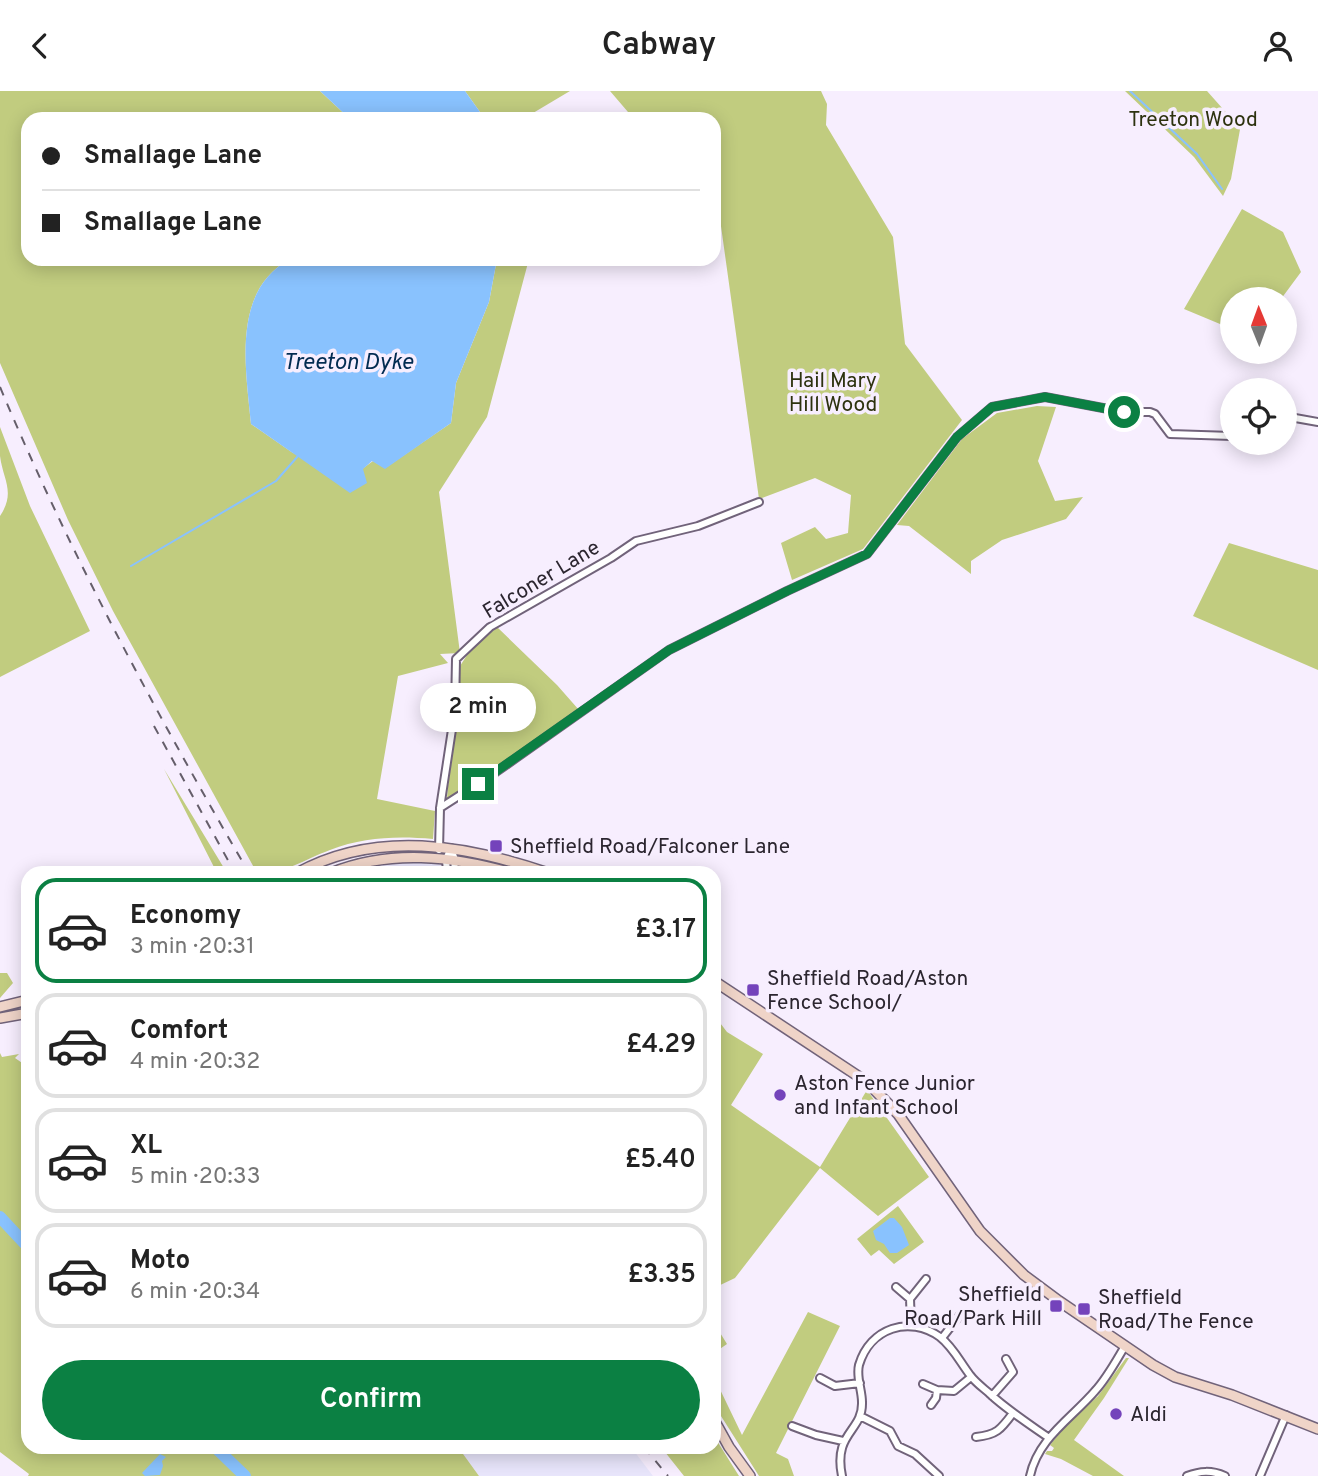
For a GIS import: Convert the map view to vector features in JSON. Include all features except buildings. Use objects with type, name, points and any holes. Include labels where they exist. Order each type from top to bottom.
[{"type":"street","points":[[440,808],[496,772],[669,650],[867,554],[957,437],[992,407],[1045,397],[1124,412],[1150,412],[1170,434],[1220,436]]},
{"type":"street","points":[[1297,418],[1318,422]]},
{"type":"street","name":"Falconer Lane","points":[[447,859],[439,847],[440,808],[455,710],[456,661],[490,627],[636,541],[698,526],[759,502]]},
{"type":"street","points":[[428,706],[455,710]]},
{"type":"street","points":[[313,866],[331,858],[389,845],[451,848],[525,866]]},
{"type":"street","points":[[447,866],[451,848]]},
{"type":"street","points":[[352,866],[380,859],[447,859],[480,866]]},
{"type":"street","points":[[447,859],[450,866]]},
{"type":"street","points":[[721,986],[867,1082],[898,1114],[980,1231],[1002,1255],[1059,1301],[1175,1377],[1286,1415],[1318,1429]]},
{"type":"street","points":[[0,1007],[21,1002]]},
{"type":"street","points":[[0,1018],[21,1014]]},
{"type":"street","points":[[911,1325],[911,1299],[926,1279]]},
{"type":"street","points":[[895,1287],[911,1299]]},
{"type":"street","points":[[942,1338],[960,1315]]},
{"type":"street","points":[[842,1476],[839,1457],[843,1441],[860,1416],[863,1403],[859,1364],[873,1341],[890,1329],[911,1325],[927,1329],[942,1338],[971,1377],[1013,1413],[1049,1438]]},
{"type":"street","points":[[1030,1476],[1032,1467],[1049,1438],[1098,1389],[1125,1346]]},
{"type":"street","points":[[1006,1359],[1013,1372]]},
{"type":"street","points":[[992,1396],[1013,1372]]},
{"type":"street","points":[[1013,1372],[1022,1373]]},
{"type":"street","points":[[923,1384],[937,1390],[954,1391],[971,1377]]},
{"type":"street","points":[[820,1378],[835,1386],[860,1383]]},
{"type":"street","points":[[931,1405],[937,1390]]},
{"type":"street","points":[[976,1437],[990,1436],[1001,1428],[1013,1413]]},
{"type":"street","points":[[1260,1476],[1286,1415]]},
{"type":"street","points":[[860,1416],[890,1431],[898,1446],[915,1454],[939,1476]]},
{"type":"street","points":[[792,1426],[843,1441]]},
{"type":"street","points":[[721,1433],[750,1476]]},
{"type":"street","points":[[812,1445],[816,1435]]},
{"type":"street","points":[[990,1436],[990,1445]]},
{"type":"street","points":[[1186,1476],[1198,1472],[1215,1472],[1225,1476]]},
{"type":"shaded area","points":[[413,862],[456,866],[368,866]]},
{"type":"shaded area","points":[[463,1454],[636,1454],[653,1476],[479,1476]]},
{"type":"green space","points":[[0,91],[320,91],[342,112],[21,112],[21,266],[280,266],[271,273],[258,291],[250,311],[246,333],[247,380],[251,424],[293,453],[362,469],[373,461],[385,468],[451,423],[456,383],[489,302],[496,266],[527,266],[487,417],[439,492],[460,653],[440,654],[448,663],[398,676],[377,799],[435,811],[433,839],[368,840],[330,850],[291,866],[253,866],[113,611],[68,520],[0,363]]},
{"type":"green space","points":[[465,91],[570,91],[535,112],[480,112]]},
{"type":"green space","name":"Hail Mary Hill Wood","points":[[610,91],[821,91],[827,104],[826,125],[893,237],[905,344],[962,420],[863,549],[792,580],[781,543],[815,527],[826,539],[848,533],[851,495],[815,478],[759,499],[721,226],[721,112],[628,112]]},
{"type":"green space","name":"Treeton Wood","points":[[1125,91],[1207,91],[1231,118],[1241,124],[1231,179],[1223,196],[1194,157]]},
{"type":"green space","points":[[1242,209],[1283,232],[1301,272],[1290,287],[1220,287],[1220,324],[1184,309]]},
{"type":"green space","points":[[1037,406],[1056,407],[1038,461],[1055,501],[1083,497],[1066,519],[1002,540],[971,561],[971,574],[909,526],[897,525],[962,439],[997,413]]},
{"type":"green space","points":[[0,427],[30,506],[90,631],[0,677],[0,516],[8,493],[0,456]]},
{"type":"green space","points":[[1229,543],[1318,570],[1318,670],[1193,616]]},
{"type":"green space","points":[[497,627],[579,710],[449,799],[448,786],[459,710],[460,666],[469,652]]},
{"type":"green space","points":[[164,769],[223,866],[213,866]]},
{"type":"green space","points":[[0,973],[7,973],[13,983],[0,998]]},
{"type":"green space","points":[[721,1024],[727,1032],[763,1054],[731,1105],[820,1167],[867,1090],[929,1177],[878,1216],[820,1168],[735,1278],[721,1285]]},
{"type":"green space","points":[[0,1053],[2,1057],[19,1054],[15,1058],[21,1062],[21,1454],[463,1454],[479,1476],[28,1476],[29,1474],[0,1452]]},
{"type":"green space","points":[[898,1206],[924,1242],[894,1264],[879,1250],[871,1256],[857,1239]]},
{"type":"green space","points":[[808,1312],[840,1326],[776,1453],[788,1459],[794,1476],[759,1476],[721,1416],[721,1392],[742,1435]]},
{"type":"green space","points":[[721,1334],[727,1344],[721,1348]]},
{"type":"green space","points":[[1126,1358],[1129,1358],[1074,1440],[1124,1476],[1093,1476],[1061,1459],[1045,1454],[1052,1451],[1054,1448],[1050,1445],[1067,1424],[1098,1396]]},
{"type":"green space","points":[[721,1447],[739,1476],[684,1476],[667,1454],[721,1454]]},
{"type":"water","points":[[320,91],[465,91],[480,112],[342,112]]},
{"type":"water","name":"Treeton Dyke","points":[[280,266],[496,266],[489,302],[456,383],[451,423],[385,469],[372,461],[363,469],[367,483],[350,493],[251,424],[246,333],[250,311],[258,291],[271,273]]},
{"type":"water","points":[[890,1218],[894,1218],[902,1227],[909,1245],[897,1253],[890,1253],[884,1244],[876,1240],[873,1231]]},
{"type":"water","points":[[160,1454],[166,1457],[162,1461],[160,1475],[145,1476],[142,1473]]},
{"type":"waterway","points":[[1130,91],[1197,154],[1222,189]]},
{"type":"waterway","points":[[131,566],[276,481],[298,456]]},
{"type":"waterway","points":[[0,1217],[21,1240]]},
{"type":"waterway","points":[[222,1454],[245,1476]]},
{"type":"railway","points":[[0,387],[56,512],[117,634],[245,866]]},
{"type":"railway","points":[[154,726],[231,866]]},
{"type":"railway","points":[[650,1454],[668,1476]]},
{"type":"place","name":"Sheffield Road/Falconer Lane","points":[[496,846]]},
{"type":"place","name":"Sheffield Road/Aston Fence School/","points":[[753,990]]},
{"type":"place","name":"Aston Fence Junior and Infant School","points":[[780,1095]]},
{"type":"place","name":"Sheffield Road/Park Hill","points":[[1056,1306]]},
{"type":"place","name":"Sheffield Road/The Fence","points":[[1084,1309]]},
{"type":"place","name":"Aldi","points":[[1116,1414]]},
{"type":"route","points":[[478,784],[669,650],[867,554],[957,437],[992,407],[1045,397],[1124,412]]}]
